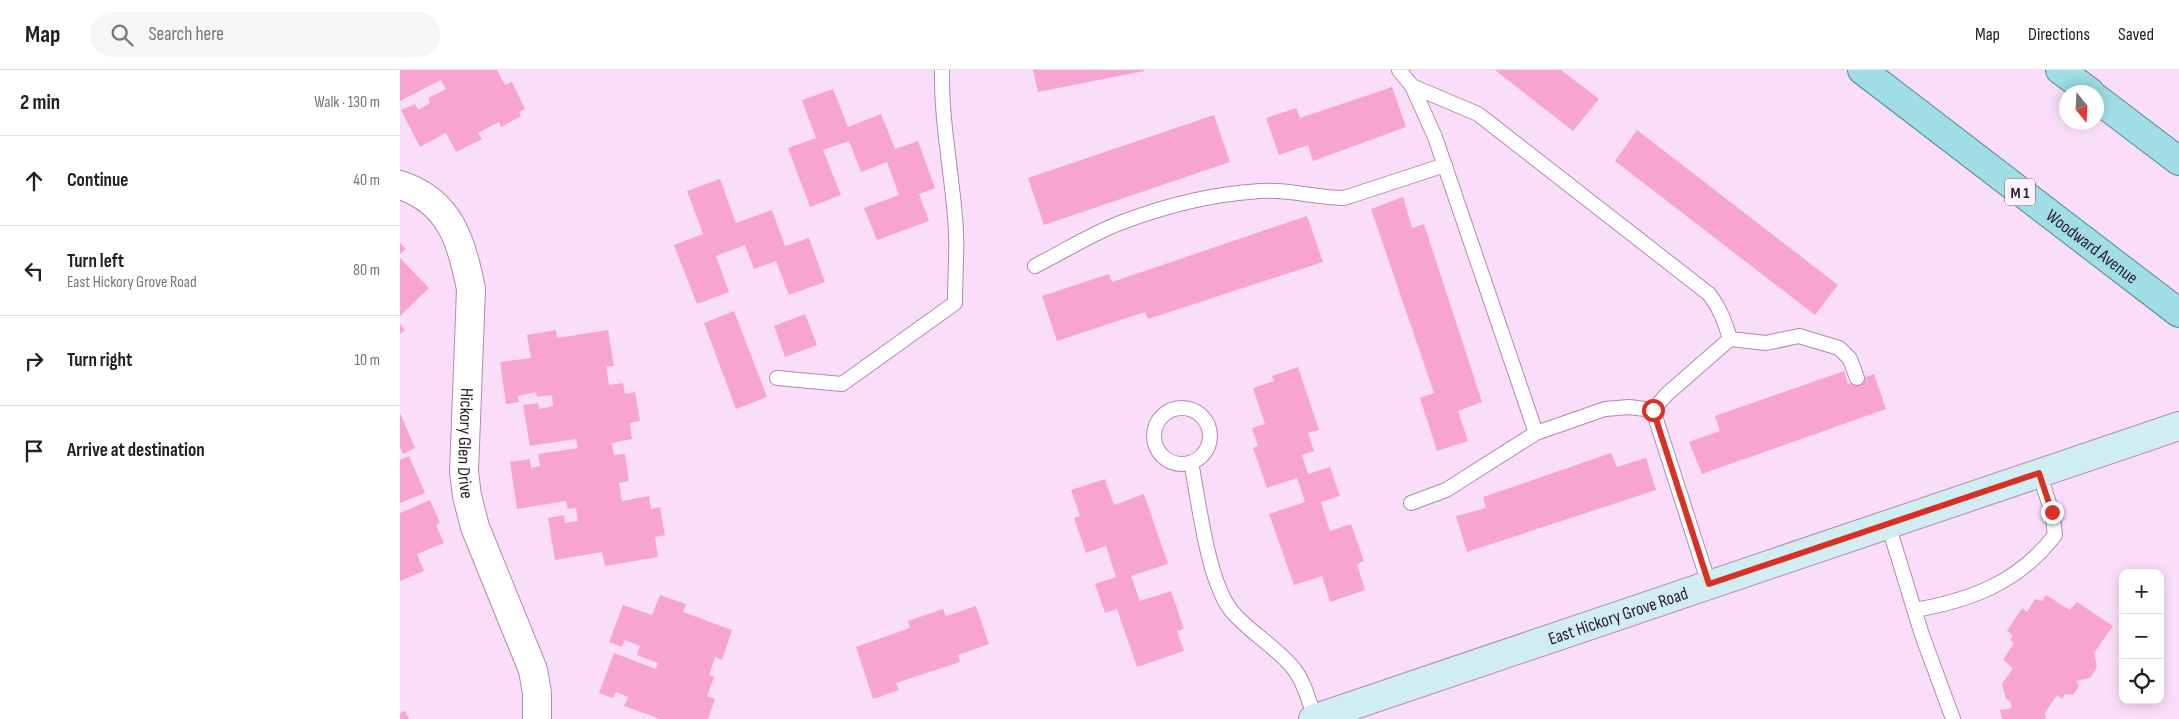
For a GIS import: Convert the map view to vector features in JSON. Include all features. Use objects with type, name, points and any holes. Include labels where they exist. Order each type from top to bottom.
[{"type":"main road","name":"Woodward Avenue","points":[[1862,70],[2179,313]]},
{"type":"main road","points":[[2060,70],[2080,85]]},
{"type":"main road","points":[[2104,104],[2179,161]]},
{"type":"street","name":"Hickory Glen Drive","points":[[400,185],[408,187],[441,209],[457,235],[467,268],[471,288],[465,486],[475,527],[529,655],[536,680],[536,719]]},
{"type":"street","name":"East Hickory Grove Road","points":[[1314,719],[2179,426]]},
{"type":"lane","points":[[777,378],[842,384],[955,304],[956,230],[947,157],[942,70]]},
{"type":"lane","points":[[1399,70],[1412,86],[1425,110],[1536,433]]},
{"type":"lane","points":[[1412,86],[1478,114],[1709,294],[1722,313],[1730,339]]},
{"type":"lane","points":[[1035,266],[1119,224],[1165,208],[1222,196],[1262,191],[1287,191],[1327,198],[1344,198],[1445,165]]},
{"type":"lane","points":[[1653,410],[1666,394],[1730,339],[1766,343],[1799,336],[1839,348],[1850,358],[1857,378]]},
{"type":"lane","points":[[1184,408],[1195,411],[1204,418],[1209,427],[1210,438],[1207,448],[1201,457],[1191,462],[1180,463],[1170,460],[1161,454],[1156,445],[1154,434],[1157,423],[1164,414],[1174,409],[1184,408]]},
{"type":"lane","points":[[1411,503],[1446,490],[1536,433],[1605,409],[1653,410]]},
{"type":"lane","points":[[1653,410],[1709,584]]},
{"type":"lane","points":[[1191,462],[1211,564],[1220,592],[1230,609],[1294,668],[1300,678],[1314,719]]},
{"type":"lane","points":[[1915,610],[1976,595],[2006,580],[2041,554],[2055,535],[2052,512],[2039,473]]},
{"type":"lane","points":[[1888,524],[1922,635],[1953,719]]},
{"type":"building","points":[[400,70],[497,70],[505,85],[512,82],[525,109],[519,112],[521,116],[501,127],[499,122],[478,133],[482,139],[456,152],[446,133],[420,147],[401,110],[415,104],[418,110],[430,103],[428,98],[446,89],[441,80],[400,101]]},
{"type":"building","points":[[1033,70],[1144,70],[1144,71],[1038,92]]},
{"type":"building","points":[[1495,70],[1561,70],[1599,99],[1573,131]]},
{"type":"building","points":[[1392,87],[1406,127],[1313,161],[1308,145],[1279,155],[1266,118],[1296,108],[1300,118]]},
{"type":"building","points":[[833,89],[848,127],[881,114],[895,149],[918,141],[935,188],[919,194],[929,221],[877,240],[864,208],[899,195],[887,162],[861,172],[849,141],[823,150],[841,195],[810,207],[788,148],[816,138],[802,100]]},
{"type":"building","points":[[1214,115],[1230,162],[1044,225],[1028,178]]},
{"type":"building","points":[[1637,130],[1838,285],[1815,315],[1615,161]]},
{"type":"building","points":[[720,179],[736,223],[772,210],[785,246],[809,238],[825,282],[789,295],[776,261],[754,269],[745,245],[716,256],[729,292],[697,304],[674,245],[703,234],[687,191]]},
{"type":"building","points":[[1403,197],[1412,228],[1424,224],[1482,402],[1458,411],[1468,441],[1437,451],[1420,398],[1434,393],[1371,209]]},
{"type":"building","points":[[1307,216],[1323,262],[1148,319],[1145,312],[1057,341],[1042,296],[1109,274],[1112,282]]},
{"type":"building","points":[[400,243],[406,249],[400,254]]},
{"type":"building","points":[[400,258],[429,288],[400,316]]},
{"type":"building","points":[[734,311],[767,397],[736,409],[704,323]]},
{"type":"building","points":[[805,314],[817,345],[785,357],[774,326]]},
{"type":"building","points":[[400,324],[405,330],[400,334]]},
{"type":"building","points":[[556,330],[557,338],[608,330],[614,366],[606,366],[609,385],[623,383],[625,394],[635,392],[640,421],[630,423],[632,439],[612,443],[614,455],[625,454],[629,481],[619,483],[622,501],[649,496],[651,509],[660,507],[665,535],[655,537],[658,557],[605,566],[602,552],[555,560],[548,518],[564,515],[565,523],[578,521],[576,508],[568,509],[566,501],[517,509],[510,462],[530,459],[531,468],[540,466],[538,454],[578,448],[576,439],[530,446],[523,405],[538,403],[539,409],[553,406],[552,395],[537,397],[536,392],[518,396],[519,402],[506,404],[500,362],[531,358],[527,335]]},
{"type":"building","points":[[1298,367],[1319,430],[1308,433],[1314,451],[1302,455],[1308,474],[1330,467],[1340,496],[1321,502],[1330,531],[1351,524],[1364,561],[1357,564],[1365,590],[1330,602],[1322,576],[1294,585],[1269,514],[1305,502],[1297,478],[1267,488],[1253,448],[1258,446],[1252,428],[1265,424],[1253,388],[1274,381],[1272,376]]},
{"type":"building","points":[[1844,371],[1848,384],[1874,374],[1886,409],[1702,474],[1689,442],[1720,431],[1715,416]]},
{"type":"building","points":[[400,413],[415,448],[403,454],[400,447]]},
{"type":"building","points":[[1611,453],[1617,467],[1646,458],[1656,490],[1467,552],[1456,516],[1486,508],[1483,497]]},
{"type":"building","points":[[409,456],[425,493],[400,503],[400,460]]},
{"type":"building","points":[[1105,479],[1114,505],[1144,494],[1168,564],[1131,576],[1140,601],[1171,591],[1184,629],[1177,631],[1184,651],[1137,667],[1117,609],[1105,613],[1095,584],[1116,577],[1106,546],[1086,553],[1074,518],[1080,516],[1071,490]]},
{"type":"building","points":[[430,500],[440,523],[436,525],[444,543],[417,554],[424,571],[400,581],[400,513]]},
{"type":"building","points":[[660,595],[686,604],[683,612],[732,630],[722,660],[715,657],[709,675],[714,677],[707,696],[715,699],[708,719],[660,719],[624,706],[628,697],[616,692],[613,698],[599,693],[614,653],[656,669],[658,663],[637,655],[640,646],[625,640],[622,647],[609,642],[623,605],[652,615]]},
{"type":"building","points":[[2046,595],[2070,610],[2077,602],[2113,626],[2094,653],[2097,667],[2090,678],[2076,681],[2079,686],[2073,695],[2065,694],[2062,699],[2057,695],[2045,713],[2046,719],[2002,719],[2000,710],[2012,708],[2010,701],[2006,699],[2002,684],[2013,668],[2003,660],[2014,643],[2010,640],[2013,636],[2007,631],[2022,608],[2027,612],[2035,599],[2042,601]]},
{"type":"building","points":[[976,606],[989,644],[958,655],[960,662],[896,683],[899,690],[873,699],[856,647],[910,628],[908,621],[943,609],[946,616]]},
{"type":"building","points":[[405,711],[409,719],[400,719],[400,713]]},
{"type":"route","points":[[1653,410],[1709,584],[2039,473],[2052,512]]}]
